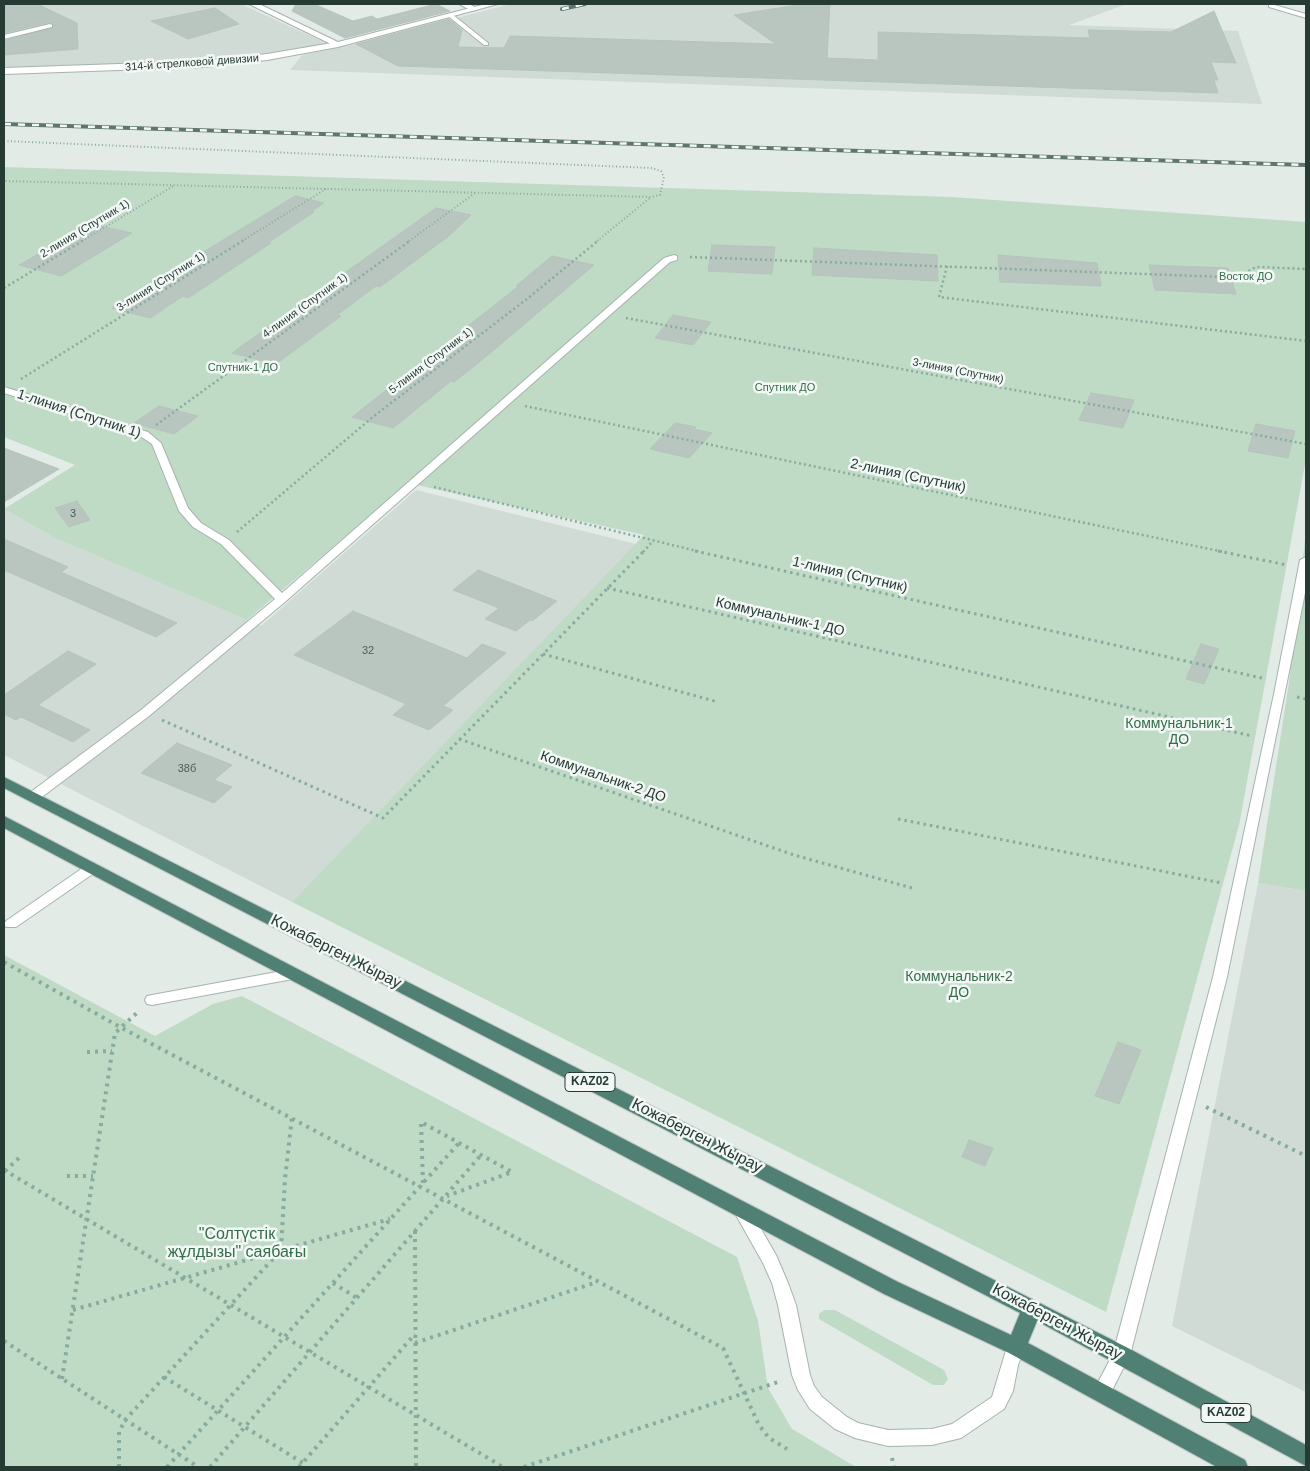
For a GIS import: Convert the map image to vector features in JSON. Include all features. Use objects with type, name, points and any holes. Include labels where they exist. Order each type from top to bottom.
[{"type":"highway","name":"Кожаберген Жырау","points":[[4,782],[1121,1355],[1306,1456]]},
{"type":"highway","points":[[4,821],[891,1288],[1016,1347],[1102,1392],[1237,1467]]},
{"type":"highway","points":[[1016,1347],[1032,1309]]},
{"type":"street","points":[[253,4],[338,44]]},
{"type":"street","points":[[463,4],[475,9]]},
{"type":"street","name":"314-й стрелковой дивизии","points":[[4,71],[212,63],[266,57],[338,44],[494,4]]},
{"type":"lane","points":[[1272,6],[1306,16]]},
{"type":"lane","points":[[450,15],[486,44]]},
{"type":"lane","points":[[4,37],[50,26]]},
{"type":"lane","points":[[33,797],[145,713],[282,600],[667,260],[674,258]]},
{"type":"lane","name":"1-линия (Спутник 1)","points":[[4,390],[144,434],[156,443],[183,509],[198,525],[225,542],[282,600]]},
{"type":"lane","points":[[1102,1392],[1121,1355],[1220,977],[1305,564]]},
{"type":"lane","points":[[11,924],[92,868]]},
{"type":"lane","points":[[152,1000],[294,974]]},
{"type":"lane","points":[[740,1208],[770,1260],[780,1283],[787,1305],[801,1375],[807,1390],[816,1403],[841,1424],[888,1438],[932,1437],[954,1432],[998,1404],[1004,1392],[1009,1365],[1016,1347]]},
{"type":"path","name":"5-линия (Спутник 1)","points":[[4,141],[652,168],[661,171],[664,177],[660,196],[652,197],[527,299],[374,416],[225,542]]},
{"type":"path","points":[[4,181],[652,197]]},
{"type":"path","name":"2-линия (Спутник 1)","points":[[4,288],[175,185]]},
{"type":"path","name":"3-линия (Спутник 1)","points":[[20,379],[327,189]]},
{"type":"path","name":"4-линия (Спутник 1)","points":[[144,434],[476,192]]},
{"type":"path","points":[[674,258],[696,257],[1224,277],[1241,275],[1256,267],[1306,269]]},
{"type":"path","points":[[947,266],[939,297],[1306,340]]},
{"type":"path","name":"3-линия (Спутник)","points":[[606,314],[1306,444]]},
{"type":"path","name":"2-линия (Спутник)","points":[[507,402],[1305,564]]},
{"type":"path","name":"1-линия (Спутник)","points":[[414,483],[653,541],[1282,683]]},
{"type":"path","points":[[145,713],[383,818],[653,541]]},
{"type":"path","name":"Коммунальник-1 ДО","points":[[607,588],[1270,741]]},
{"type":"path","points":[[542,654],[718,702]]},
{"type":"path","name":"Коммунальник-2 ДО","points":[[460,739],[794,855],[912,888]]},
{"type":"path","points":[[898,820],[1240,886]]},
{"type":"path","points":[[4,962],[120,1027],[421,1185],[723,1348],[759,1425],[769,1438],[787,1449]]},
{"type":"path","points":[[62,1379],[115,1033],[152,1000]]},
{"type":"path","points":[[87,1052],[112,1050]]},
{"type":"path","points":[[1188,1098],[1306,1156]]},
{"type":"path","points":[[119,1467],[119,1432],[125,1420],[281,1250],[292,1118]]},
{"type":"path","points":[[421,1185],[421,1122],[512,1172],[444,1198]]},
{"type":"path","points":[[167,1467],[459,1143]]},
{"type":"path","points":[[210,1467],[481,1155]]},
{"type":"path","points":[[19,1158],[4,1171],[503,1467]]},
{"type":"path","points":[[67,1176],[93,1176]]},
{"type":"path","points":[[73,1310],[391,1218]]},
{"type":"path","points":[[415,1231],[416,1467]]},
{"type":"path","points":[[415,1343],[598,1282]]},
{"type":"path","points":[[333,1283],[357,1298]]},
{"type":"path","points":[[164,1377],[245,1427],[301,1465],[415,1333]]},
{"type":"path","points":[[4,1341],[198,1467]]},
{"type":"path","points":[[524,1467],[743,1392],[801,1375]]},
{"type":"shaded area","points":[[4,4],[241,4],[326,43],[301,49],[205,61],[4,69]]},
{"type":"shaded area","points":[[511,4],[1127,4],[1069,25],[1238,31],[1262,104],[290,70],[302,55],[351,45]]},
{"type":"shaded area","points":[[416,490],[636,544],[292,902],[4,755],[4,509],[55,538],[261,626]]},
{"type":"shaded area","points":[[1258,883],[1306,891],[1306,1392],[1172,1326]]},
{"type":"green space","points":[[4,167],[952,197],[1306,222],[1306,459],[1239,825],[1106,1312],[292,902],[644,535],[408,483],[247,620],[55,538],[4,509],[75,465],[4,437]]},
{"type":"green space","points":[[1306,531],[1306,891],[1258,883],[1289,682]]},
{"type":"green space","name":"\"Солтүстік жұлдызы\" саябағы","points":[[4,955],[155,1036],[213,1004],[242,996],[737,1257],[758,1321],[768,1388],[792,1429],[856,1467],[4,1467]]},
{"type":"green space","points":[[824,1310],[835,1310],[944,1370],[948,1379],[944,1385],[933,1385],[819,1319],[819,1314]]},
{"type":"building","points":[[4,4],[37,4],[77,23],[78,49],[4,55],[4,41],[54,27],[53,23],[50,22],[4,33]]},
{"type":"building","points":[[296,4],[314,4],[353,21],[372,16],[377,19],[436,4],[450,11],[345,38],[292,11]]},
{"type":"building","points":[[805,4],[830,4],[827,58],[878,60],[878,32],[1090,38],[1088,30],[1171,32],[1214,11],[1236,63],[1211,62],[1218,80],[1214,80],[1218,93],[398,66],[356,44],[449,19],[462,30],[458,47],[504,48],[510,36],[776,44],[734,15]]},
{"type":"building","points":[[215,8],[239,24],[188,39],[151,21]]},
{"type":"building","points":[[295,196],[324,203],[312,211],[314,212],[269,242],[271,243],[188,298],[183,296],[150,318],[112,308]]},
{"type":"building","points":[[436,208],[471,215],[450,235],[380,287],[376,286],[337,315],[341,316],[276,364],[232,353]]},
{"type":"building","points":[[91,224],[132,233],[61,276],[19,265]]},
{"type":"building","points":[[712,245],[775,247],[772,274],[708,271]]},
{"type":"building","points":[[814,248],[937,255],[938,281],[812,275]]},
{"type":"building","points":[[998,255],[1097,263],[1101,286],[1000,282]]},
{"type":"building","points":[[552,256],[594,265],[488,355],[454,382],[451,381],[393,428],[352,417],[519,286],[516,286]]},
{"type":"building","points":[[1149,265],[1228,268],[1236,294],[1155,290]]},
{"type":"building","points":[[673,315],[711,322],[693,345],[655,338]]},
{"type":"building","points":[[1091,393],[1134,400],[1123,428],[1079,420]]},
{"type":"building","points":[[159,406],[198,416],[174,434],[134,423]]},
{"type":"building","points":[[675,423],[696,427],[694,429],[712,433],[689,458],[650,449]]},
{"type":"building","points":[[1256,424],[1295,431],[1288,458],[1248,451]]},
{"type":"building","points":[[4,448],[59,469],[4,502]]},
{"type":"building","points":[[77,501],[90,520],[69,527],[55,508]]},
{"type":"building","points":[[4,539],[68,567],[61,572],[177,623],[156,637],[4,570]]},
{"type":"building","points":[[478,570],[557,601],[516,631],[485,619],[499,608],[453,590]]},
{"type":"building","points":[[353,611],[467,658],[482,644],[506,653],[443,706],[453,710],[429,730],[393,715],[406,704],[294,655]]},
{"type":"building","points":[[1201,644],[1219,649],[1204,684],[1186,679]]},
{"type":"building","points":[[68,651],[96,664],[38,705],[90,730],[73,742],[21,717],[16,720],[4,714],[4,695]]},
{"type":"building","points":[[177,743],[232,765],[214,780],[232,787],[214,803],[141,773]]},
{"type":"building","points":[[1118,1042],[1141,1050],[1119,1104],[1095,1096]]},
{"type":"building","points":[[969,1140],[993,1148],[985,1166],[962,1157]]},
{"type":"railway","points":[[562,9],[585,4]]},
{"type":"railway","points":[[4,124],[1306,165]]},
{"type":"park label","name":"Восток ДО","points":[[1246,277]]},
{"type":"park label","name":"Спутник-1 ДО","points":[[243,368]]},
{"type":"park label","name":"Спутник ДО","points":[[785,388]]}]
